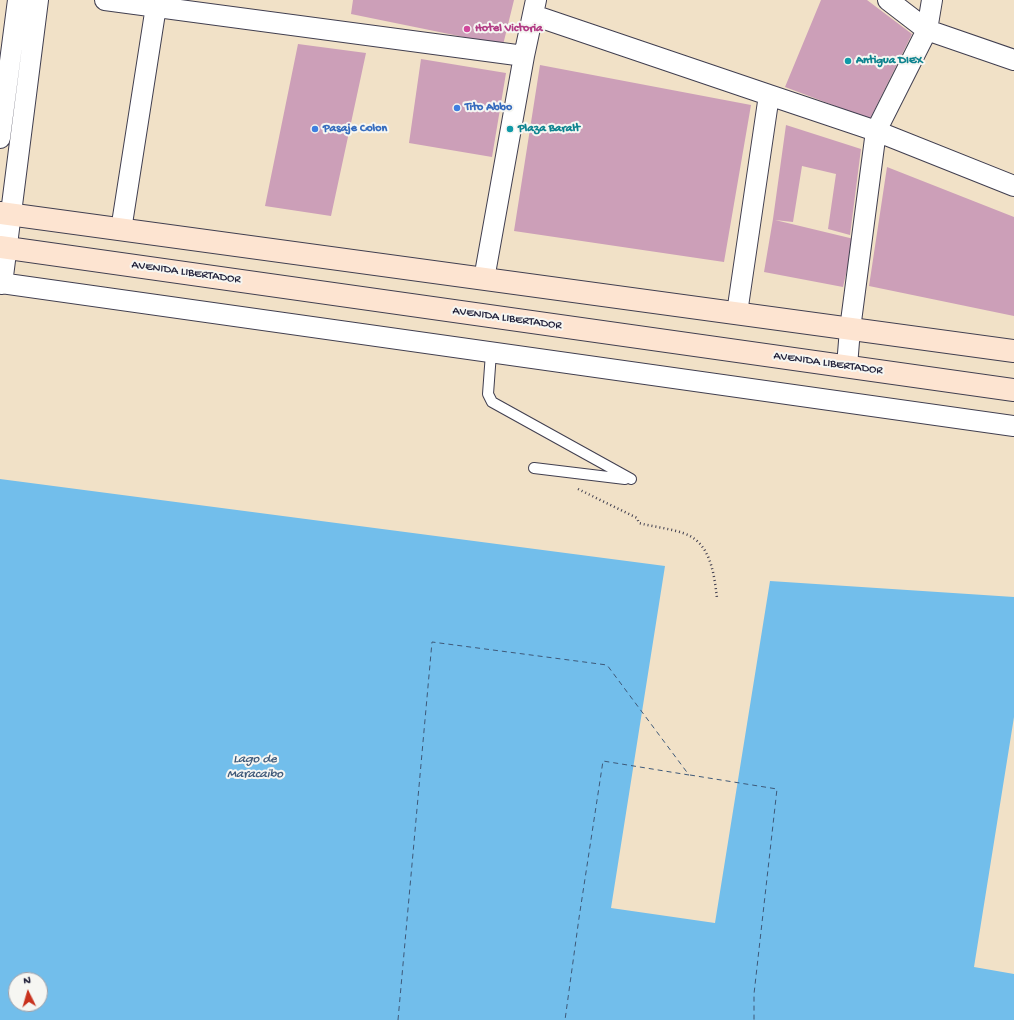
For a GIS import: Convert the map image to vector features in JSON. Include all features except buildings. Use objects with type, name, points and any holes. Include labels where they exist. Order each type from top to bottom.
[{"type":"main road","points":[[5,214],[1014,351]]},
{"type":"main road","name":"AVENIDA LIBERTADOR","points":[[3,248],[1014,390]]},
{"type":"street","points":[[0,138],[18,0]]},
{"type":"street","points":[[38,0],[7,188],[1,284],[1014,426]]},
{"type":"street","points":[[105,0],[156,3],[524,56]]},
{"type":"street","points":[[888,0],[927,30],[1014,60]]},
{"type":"street","points":[[847,366],[850,329],[876,131],[927,30],[932,0]]},
{"type":"street","points":[[121,230],[156,3]]},
{"type":"street","points":[[484,279],[524,56],[535,7],[769,95],[876,131],[1014,186]]},
{"type":"street","points":[[737,313],[769,95]]},
{"type":"lane","points":[[491,353],[488,394],[492,402],[631,479],[534,468]]},
{"type":"path","points":[[575,488],[637,518],[640,523],[684,533],[694,538],[709,558],[713,570],[717,598]]},
{"type":"water","name":"Lago de Maracaibo","points":[[0,479],[665,566],[611,908],[715,923],[770,581],[1014,597],[1014,717],[974,967],[1014,974],[1014,1020],[0,1020]]},
{"type":"ferry route","points":[[398,1020],[432,642],[607,665],[689,775],[603,761],[565,1020]]},
{"type":"ferry route","points":[[690,775],[777,789],[754,994],[754,1020]]},
{"type":"place","name":"Hotel Victoria","points":[[467,29]]},
{"type":"place","name":"Antigua DIEX","points":[[848,61]]},
{"type":"place","name":"Tito Abbo","points":[[457,108]]},
{"type":"place","name":"Pasaje Colon","points":[[315,129]]},
{"type":"place","name":"Plaza Baralt","points":[[510,129]]}]
